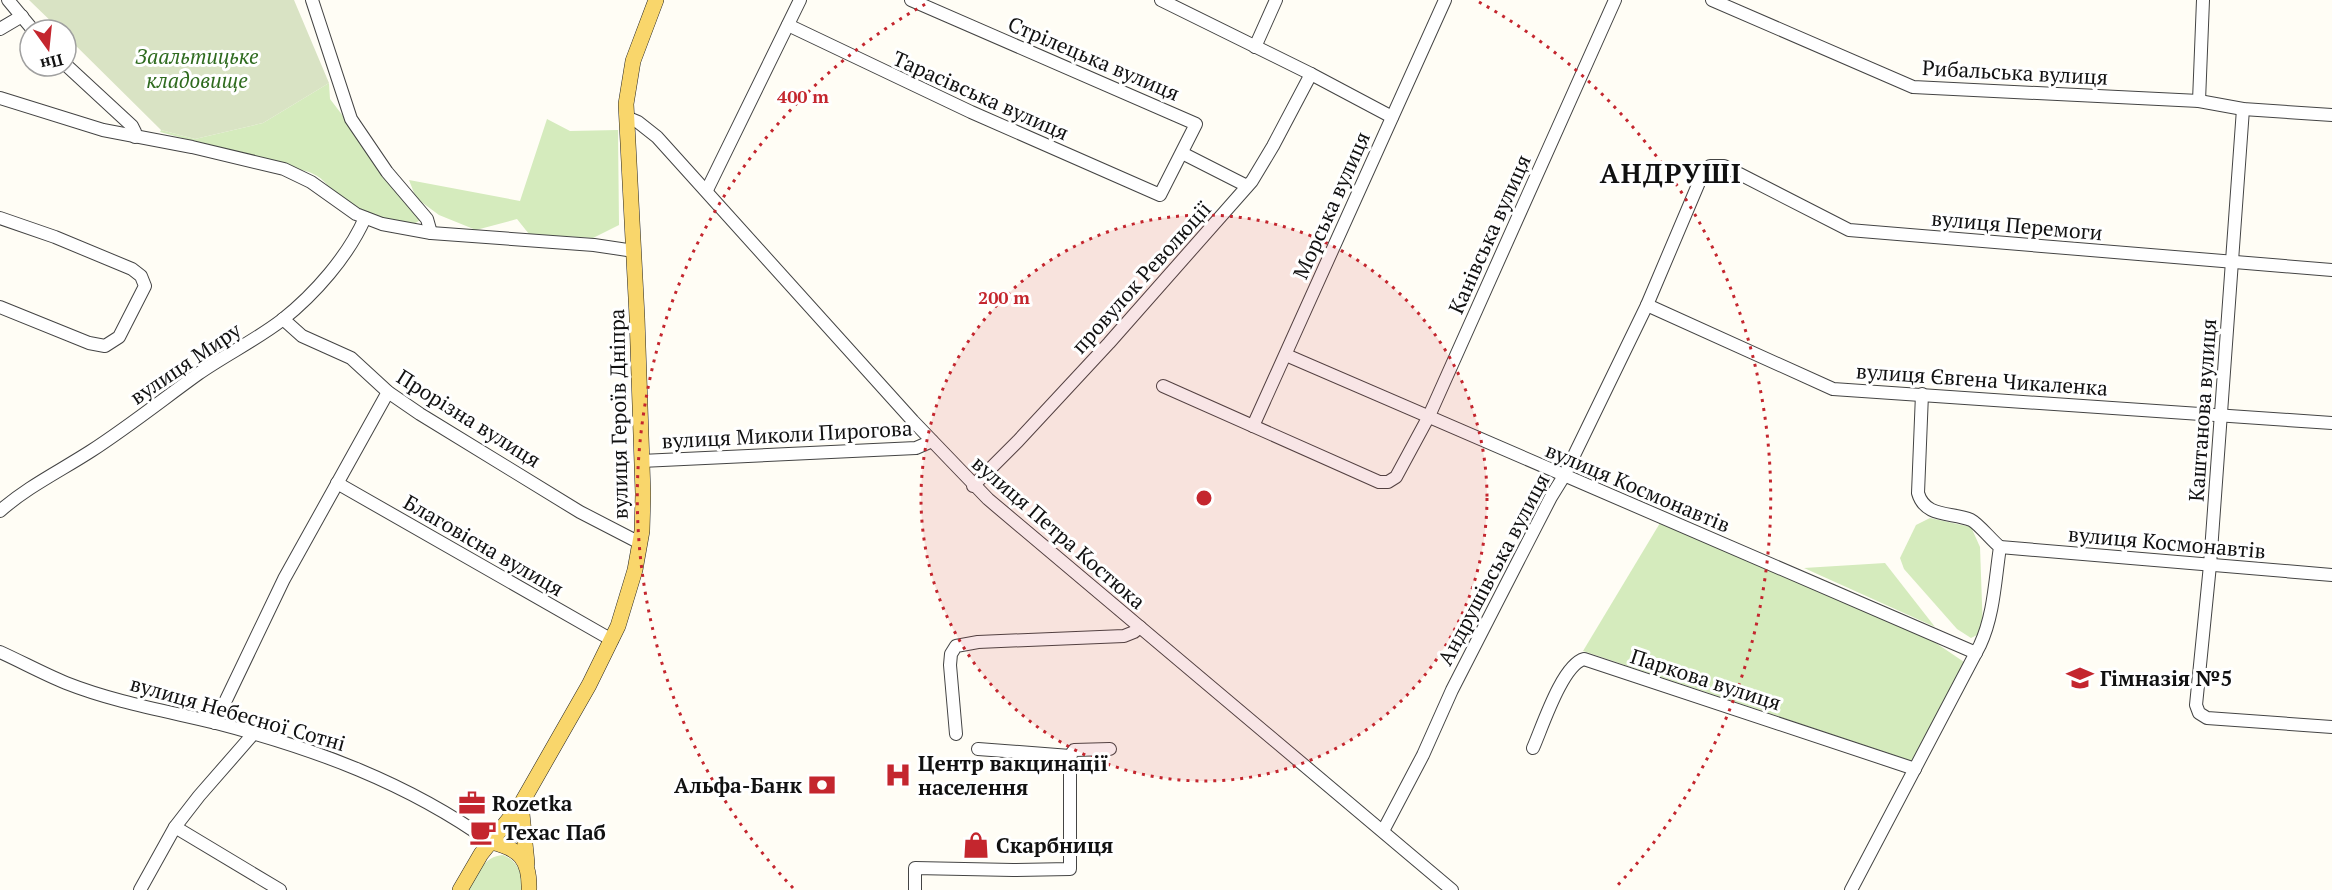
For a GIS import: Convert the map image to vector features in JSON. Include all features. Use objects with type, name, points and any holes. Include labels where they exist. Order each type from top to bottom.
[{"type":"main road","name":"вулиця Героїв Дніпра","points":[[460,890],[490,842],[521,804],[570,721],[612,640],[633,581],[642,523],[634,251],[626,117],[633,61],[656,0]]},
{"type":"main road","points":[[521,804],[529,881]]},
{"type":"main road","points":[[490,842],[506,845],[517,852],[529,881],[541,890]]},
{"type":"street","points":[[0,29],[21,16],[8,0]]},
{"type":"street","points":[[312,0],[351,118],[393,179],[427,219],[431,233]]},
{"type":"street","points":[[707,190],[800,0]]},
{"type":"street","name":"Стрілецька вулиця","points":[[911,0],[1196,124],[1182,153]]},
{"type":"street","points":[[1161,0],[1392,117]]},
{"type":"street","points":[[1255,47],[1276,0]]},
{"type":"street","name":"Морська вулиця","points":[[1253,426],[1445,0]]},
{"type":"street","name":"Канівська вулиця","points":[[1253,426],[1379,482],[1393,480],[1399,473],[1429,416],[1616,0]]},
{"type":"street","name":"Рибальська вулиця","points":[[1712,0],[1913,87],[2199,101],[2243,109],[2332,115]]},
{"type":"street","points":[[2199,101],[2203,0]]},
{"type":"street","name":"Тарасівська вулиця","points":[[788,25],[982,117],[1160,195],[1182,153]]},
{"type":"street","name":"провулок Революції","points":[[973,486],[1094,359],[1259,172],[1311,74]]},
{"type":"street","points":[[78,76],[134,128],[135,137]]},
{"type":"street","points":[[0,98],[103,130],[192,147],[284,170],[311,182],[365,218],[391,227],[431,233],[594,245],[634,251]]},
{"type":"street","name":"Каштанова вулиця","points":[[2243,109],[2210,565],[2196,705],[2199,713],[2207,718],[2332,727]]},
{"type":"street","name":"вулиця Петра Костюка","points":[[626,117],[638,122],[657,137],[707,190],[973,486],[1008,518],[1452,890]]},
{"type":"street","points":[[1182,153],[1247,186]]},
{"type":"street","name":"вулиця Перемоги","points":[[1714,164],[1724,166],[1849,231],[2332,270]]},
{"type":"street","name":"Андрушівська вулиця","points":[[1383,831],[1423,755],[1452,690],[1564,476],[1647,305],[1703,172],[1714,164]]},
{"type":"street","name":"вулиця Миру","points":[[0,512],[19,496],[91,451],[204,370],[283,319],[315,289],[334,266],[355,237],[365,218]]},
{"type":"street","points":[[0,219],[55,237],[132,269],[141,276],[145,286],[118,337],[105,346],[89,343],[0,307]]},
{"type":"street","name":"вулиця Євгена Чикаленка","points":[[1647,305],[1833,389],[2332,423]]},
{"type":"street","name":"Прорізна вулиця","points":[[283,319],[302,336],[351,358],[388,392],[580,512],[640,543]]},
{"type":"street","name":"вулиця Космонавтів","points":[[1286,355],[1976,653]]},
{"type":"street","points":[[1163,386],[1253,426]]},
{"type":"street","points":[[215,723],[284,579],[388,392]]},
{"type":"street","points":[[1851,890],[1986,633],[2000,547],[1973,521],[1931,510],[1920,500],[1918,493],[1922,394]]},
{"type":"street","name":"вулиця Миколи Пирогова","points":[[641,461],[916,448],[932,441]]},
{"type":"street","name":"Благовісна вулиця","points":[[337,483],[612,640]]},
{"type":"street","name":"вулиця Космонавтів","points":[[2000,547],[2332,575]]},
{"type":"street","points":[[956,734],[950,658],[956,646],[968,643],[1124,636],[1134,633],[1140,627]]},
{"type":"street","name":"вулиця Небесної Сотні","points":[[0,652],[78,687],[254,733],[362,770],[453,818],[490,842]]},
{"type":"street","name":"Паркова вулиця","points":[[1533,748],[1563,682],[1574,664],[1584,659],[1915,770]]},
{"type":"street","points":[[140,890],[175,827],[254,733]]},
{"type":"street","points":[[978,749],[1070,756]]},
{"type":"street","points":[[915,890],[915,868],[1070,869],[1070,756],[1074,750],[1110,749]]},
{"type":"street","points":[[175,827],[280,890]]},
{"type":"green space","name":"Заальтицьке кладовище","points":[[29,0],[294,0],[329,83],[263,123],[195,139],[161,130],[78,48],[78,18],[48,18]]},
{"type":"green space","points":[[329,83],[330,99],[422,219],[414,224],[372,214],[344,200],[321,179],[309,172],[160,132],[161,130],[195,139],[263,123]]},
{"type":"green space","points":[[547,119],[570,131],[618,130],[619,225],[593,238],[529,234],[517,219],[476,230],[439,215],[416,198],[409,180],[520,201]]},
{"type":"green space","points":[[1930,518],[1971,527],[1980,547],[1983,632],[1971,638],[1957,629],[1904,569],[1900,558],[1916,525]]},
{"type":"green space","points":[[1660,523],[1933,641],[1964,662],[1912,761],[1583,651]]},
{"type":"green space","points":[[1885,563],[1935,627],[1804,568]]},
{"type":"green space","points":[[503,855],[516,864],[524,890],[469,890],[486,863],[496,856]]},
{"type":"place","name":"Гімназія №5","points":[[2080,678]]},
{"type":"place","name":"Центр вакцинації населення","points":[[898,775]]},
{"type":"place","name":"Альфа-Банк","points":[[822,785]]},
{"type":"place","name":"Rozetka","points":[[472,803]]},
{"type":"place","name":"Техас Паб","points":[[483,832]]},
{"type":"place","name":"Скарбниця","points":[[976,845]]},
{"type":"district","name":"АНДРУШІ","points":[[1671,173]]}]
